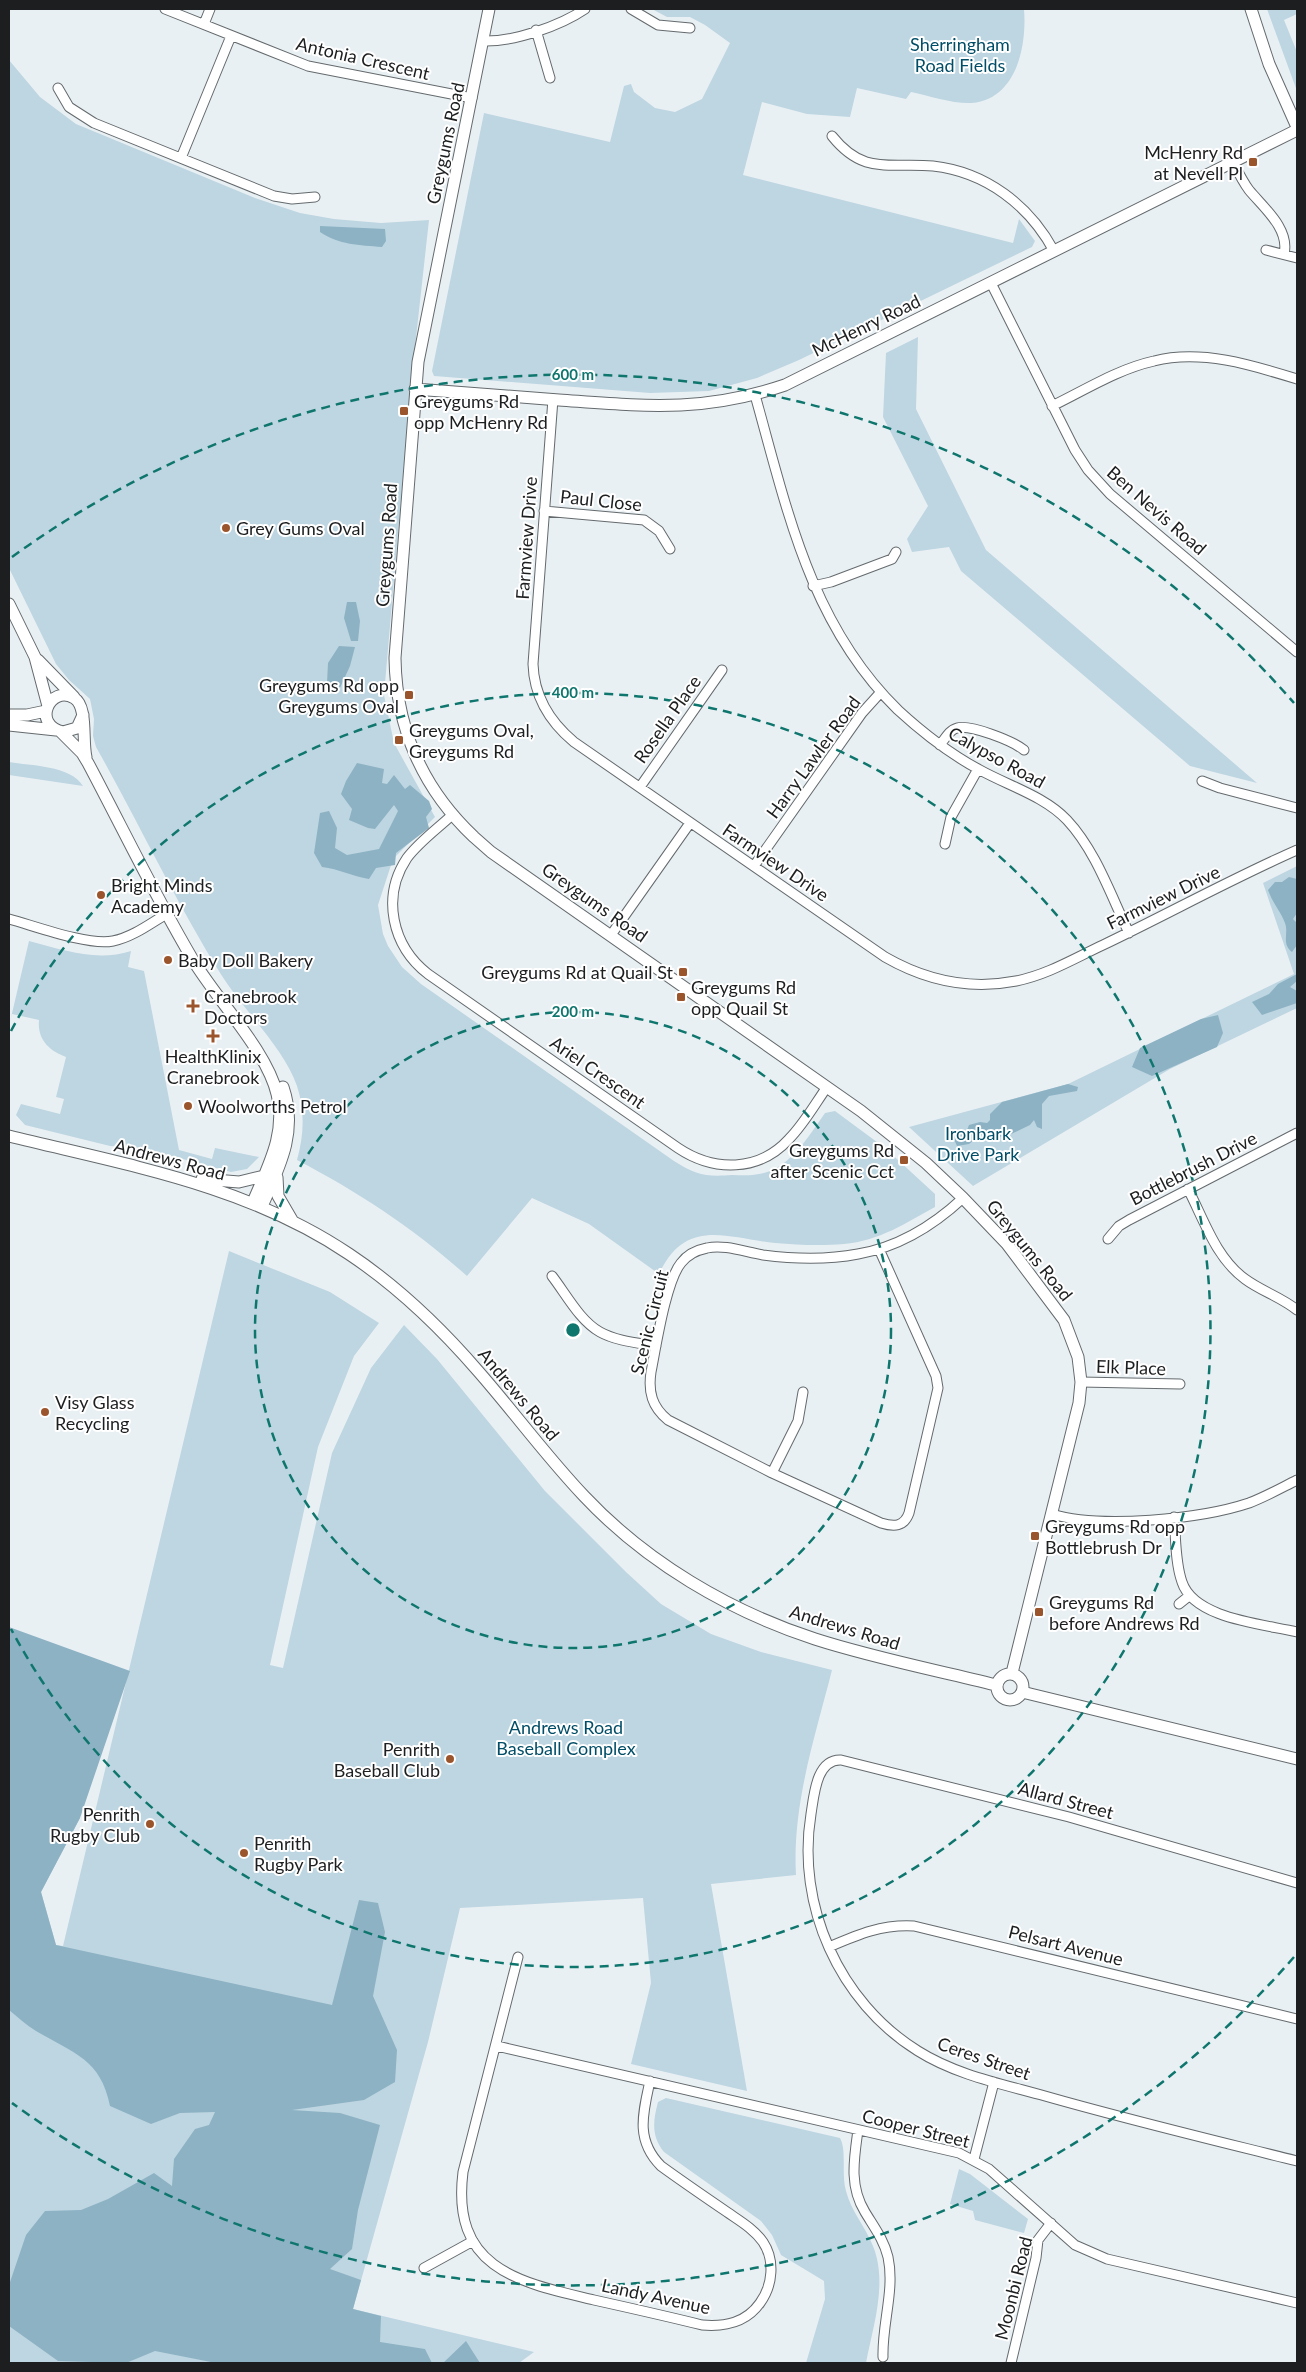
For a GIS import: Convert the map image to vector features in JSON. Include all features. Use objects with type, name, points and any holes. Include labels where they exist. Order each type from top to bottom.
[{"type":"street","name":"Antonia Crescent","points":[[165,9],[308,66],[472,98]]},
{"type":"street","points":[[204,24],[210,9]]},
{"type":"street","name":"Greygums Road","points":[[489,9],[422,342],[416,389],[396,639],[396,679],[402,716],[413,751],[426,779],[451,816],[491,852],[889,1132],[964,1198],[1008,1244],[1064,1320],[1077,1351],[1080,1382],[1078,1409],[1012,1673]]},
{"type":"street","points":[[484,41],[500,41],[536,30],[564,20],[585,9]]},
{"type":"street","points":[[631,9],[658,25],[690,28]]},
{"type":"street","points":[[1252,9],[1269,64],[1297,129]]},
{"type":"street","points":[[536,30],[550,78]]},
{"type":"street","points":[[182,158],[231,36]]},
{"type":"street","points":[[58,88],[69,107],[87,119],[279,197],[292,199],[315,198]]},
{"type":"street","name":"McHenry Road","points":[[416,389],[671,407],[719,402],[755,395],[784,385],[991,284],[1297,129]]},
{"type":"street","points":[[832,136],[843,150],[866,163],[944,168],[982,180],[1020,205],[1039,226],[1054,251]]},
{"type":"street","points":[[1233,162],[1248,189],[1278,225],[1285,242],[1284,254]]},
{"type":"street","points":[[1266,250],[1297,258]]},
{"type":"street","name":"Ben Nevis Road","points":[[991,284],[1081,460],[1103,487],[1297,652]]},
{"type":"street","points":[[1052,406],[1132,368],[1172,357],[1213,358],[1297,378]]},
{"type":"street","name":"Calypso Road","points":[[755,395],[797,541],[813,586],[851,655],[881,692],[912,722],[940,745],[978,769],[1045,802],[1067,820],[1087,848],[1129,933]]},
{"type":"street","name":"Farmview Drive","points":[[553,399],[533,671],[538,693],[552,719],[568,737],[885,957],[910,970],[949,982],[988,984],[1030,978],[1129,933],[1297,850]]},
{"type":"street","name":"Paul Close","points":[[544,511],[644,520],[659,531],[670,549]]},
{"type":"street","points":[[813,586],[831,582],[884,562],[892,558],[896,552]]},
{"type":"street","points":[[9,604],[35,657],[48,720],[82,753],[168,913],[213,990],[276,1074],[288,1105],[290,1123],[288,1139],[278,1170],[276,1184],[278,1196],[292,1220]]},
{"type":"street","points":[[35,657],[81,706],[88,763]]},
{"type":"street","name":"Rosella Place","points":[[640,787],[722,670]]},
{"type":"street","name":"Harry Lawler Road","points":[[754,866],[862,713],[881,692]]},
{"type":"street","points":[[9,715],[27,715],[47,708],[60,696],[75,698]]},
{"type":"street","points":[[9,725],[58,731],[74,729],[80,723],[83,715]]},
{"type":"street","points":[[940,745],[950,732],[960,727],[1004,738],[1024,750]]},
{"type":"street","points":[[945,844],[951,817],[978,769]]},
{"type":"street","points":[[1202,781],[1220,788],[1297,808]]},
{"type":"street","name":"Ariel Crescent","points":[[451,816],[411,853],[401,868],[394,892],[393,915],[397,934],[410,956],[428,974],[678,1148],[707,1163],[730,1166],[745,1164],[776,1151],[794,1134],[827,1087]]},
{"type":"street","points":[[611,935],[690,823]]},
{"type":"street","points":[[9,919],[88,940],[106,942],[129,935],[168,913]]},
{"type":"street","points":[[258,1204],[264,1176],[279,1137],[280,1114],[277,1092],[263,1059]]},
{"type":"street","name":"Bottlebrush Drive","points":[[1108,1239],[1123,1222],[1297,1133]]},
{"type":"street","name":"Andrews Road","points":[[9,1136],[184,1178],[258,1204],[292,1220],[349,1254],[407,1299],[448,1338],[587,1499],[630,1538],[668,1567],[735,1606],[807,1636],[854,1651],[996,1685],[998,1694],[1004,1699],[1017,1698],[1022,1692],[1297,1759]]},
{"type":"street","points":[[258,1204],[278,1170]]},
{"type":"street","points":[[184,1178],[239,1182],[264,1176]]},
{"type":"street","points":[[1188,1189],[1222,1255],[1231,1266],[1252,1284],[1297,1310]]},
{"type":"street","name":"Scenic Circuit","points":[[878,1249],[936,1376],[938,1388],[909,1513],[903,1529],[881,1523],[772,1473],[673,1423],[660,1413],[652,1399],[650,1388],[656,1346],[676,1270],[688,1256],[700,1250],[720,1247],[766,1255],[809,1258],[841,1256],[878,1249],[926,1228],[964,1198]]},
{"type":"street","points":[[552,1276],[597,1330],[611,1337],[656,1346]]},
{"type":"street","name":"Elk Place","points":[[1080,1382],[1180,1384]]},
{"type":"street","points":[[772,1473],[798,1421],[803,1392]]},
{"type":"street","points":[[1052,1514],[1072,1519],[1116,1520],[1174,1517],[1236,1506],[1297,1480]]},
{"type":"street","points":[[1174,1517],[1180,1574],[1189,1596],[1198,1604],[1212,1611],[1297,1632]]},
{"type":"street","points":[[1180,1604],[1189,1596]]},
{"type":"street","points":[[996,1685],[1000,1677],[1012,1673],[1021,1680],[1022,1692]]},
{"type":"street","name":"Allard Street","points":[[825,1765],[832,1761],[840,1760],[1039,1809],[1297,1883]]},
{"type":"street","name":"Ceres Street","points":[[825,1765],[821,1771],[810,1819],[808,1862],[815,1907],[829,1947],[850,1986],[890,2031],[938,2062],[994,2082],[1110,2115],[1297,2161]]},
{"type":"street","name":"Pelsart Avenue","points":[[829,1947],[872,1930],[898,1925],[914,1926],[1297,2019]]},
{"type":"street","name":"Landy Avenue","points":[[518,1957],[497,2046],[462,2178],[461,2205],[473,2241],[485,2257],[501,2271],[520,2281],[702,2325],[730,2324],[750,2314],[764,2297],[769,2283],[771,2268],[768,2251],[754,2231],[661,2166],[652,2156],[644,2140],[642,2126],[650,2081]]},
{"type":"street","name":"Cooper Street","points":[[497,2046],[959,2153],[974,2159],[989,2169],[1076,2245],[1107,2259],[1297,2303]]},
{"type":"street","points":[[974,2159],[994,2082]]},
{"type":"street","points":[[858,2130],[853,2162],[853,2182],[861,2203],[883,2243],[890,2272],[883,2334],[883,2357]]},
{"type":"street","name":"Moonbi Road","points":[[1011,2363],[1036,2258],[1038,2240],[1051,2224]]},
{"type":"street","points":[[424,2268],[473,2241]]},
{"type":"green space","name":"Sherringham Road Fields","points":[[652,9],[1024,9],[1021,54],[1009,81],[1000,92],[987,99],[972,103],[957,102],[911,92],[906,99],[857,88],[850,117],[807,114],[762,102],[743,175],[1013,243],[1019,219],[1035,241],[1032,247],[799,360],[757,378],[709,391],[650,393],[434,376],[432,371],[484,113],[610,142],[624,86],[631,84],[634,92],[655,108],[675,112],[702,99],[730,43],[690,17],[667,17]]},
{"type":"green space","points":[[1267,9],[1297,9],[1297,14],[1284,20],[1297,52],[1297,91]]},
{"type":"green space","points":[[9,60],[40,97],[76,124],[255,198],[300,213],[334,219],[381,223],[429,220],[411,383],[384,695],[394,743],[435,817],[393,859],[378,905],[383,934],[388,946],[402,967],[421,984],[674,1161],[689,1169],[715,1176],[752,1175],[770,1171],[780,1166],[797,1151],[825,1113],[835,1111],[885,1148],[935,1194],[935,1207],[881,1235],[844,1244],[783,1244],[709,1235],[695,1238],[682,1244],[670,1256],[659,1274],[589,1224],[532,1198],[467,1276],[427,1242],[385,1212],[343,1185],[297,1160],[302,1132],[302,1114],[300,1095],[291,1072],[273,1044],[222,976],[173,892],[96,747],[93,736],[94,719],[90,699],[69,680],[56,664],[9,568]]},
{"type":"green space","points":[[918,337],[916,409],[986,550],[1257,783],[1190,766],[961,571],[949,547],[912,552],[907,539],[928,506],[883,417],[886,353]]},
{"type":"green space","points":[[9,762],[60,770],[77,779],[83,786],[9,775]]},
{"type":"green space","name":"Ironbark Drive Park","points":[[1297,866],[1297,1008],[1170,1069],[973,1186],[909,1127],[1068,1084],[1294,974],[1263,883]]},
{"type":"green space","points":[[29,941],[80,954],[105,955],[131,951],[128,967],[144,971],[179,1150],[212,1159],[215,1148],[259,1157],[247,1169],[231,1172],[142,1148],[110,1146],[25,1125],[16,1115],[21,1104],[60,1114],[64,1099],[56,1097],[66,1057],[49,1048],[45,1043],[40,1033],[39,1020],[12,1014],[9,1026]]},
{"type":"green space","name":"Andrews Road Baseball Complex","points":[[229,1251],[330,1292],[379,1323],[354,1356],[318,1447],[270,1665],[283,1668],[332,1453],[371,1368],[404,1325],[437,1359],[545,1491],[626,1572],[661,1604],[711,1634],[761,1652],[832,1670],[801,1797],[796,1849],[796,1875],[711,1884],[747,2091],[631,2064],[651,1983],[643,1898],[460,1908],[428,2042],[353,2309],[534,2352],[519,2363],[9,2363],[9,1639],[80,1818],[41,1892],[56,1945],[63,1946]]},
{"type":"green space","points":[[666,2098],[840,2138],[843,2149],[846,2191],[851,2205],[873,2246],[879,2275],[878,2304],[866,2363],[806,2363],[825,2299],[824,2281],[781,2255],[772,2235],[761,2221],[664,2152],[655,2134],[654,2122],[658,2102]]},
{"type":"green space","points":[[959,2169],[970,2174],[1028,2219],[1024,2233],[975,2220],[973,2211],[950,2204]]},
{"type":"shaded area","points":[[320,226],[385,229],[386,241],[382,247],[342,242],[320,232]]},
{"type":"shaded area","points":[[347,602],[356,602],[360,621],[358,641],[351,641],[344,618]]},
{"type":"shaded area","points":[[339,646],[355,647],[350,666],[339,690],[333,689],[327,683],[328,663]]},
{"type":"shaded area","points":[[357,763],[384,769],[382,783],[387,784],[394,775],[405,789],[410,785],[429,801],[432,809],[426,817],[429,828],[396,853],[395,865],[376,868],[369,879],[322,867],[314,853],[320,813],[329,811],[337,828],[335,848],[347,855],[379,849],[398,811],[394,805],[375,829],[349,820],[352,809],[341,794],[346,781]]},
{"type":"shaded area","points":[[1289,877],[1297,879],[1297,913],[1293,919],[1297,923],[1297,945],[1292,952],[1286,942],[1285,923],[1268,890],[1275,882],[1282,882]]},
{"type":"shaded area","points":[[1297,974],[1297,981],[1290,987],[1297,991],[1297,1003],[1262,1015],[1252,1002],[1269,994],[1278,984]]},
{"type":"shaded area","points":[[1218,1015],[1223,1033],[1217,1047],[1152,1076],[1132,1067],[1140,1048],[1201,1019]]},
{"type":"shaded area","points":[[1068,1084],[1078,1087],[1077,1091],[1049,1096],[1042,1104],[1042,1129],[1037,1127],[1034,1120],[1030,1125],[1005,1137],[981,1135],[969,1144],[957,1146],[953,1137],[967,1130],[969,1125],[980,1122],[987,1123],[990,1120],[990,1114],[1002,1102]]},
{"type":"shaded area","points":[[9,1627],[130,1671],[80,1818],[41,1892],[56,1945],[332,2005],[359,1900],[378,1903],[385,1932],[373,1996],[397,2050],[395,2082],[364,2100],[292,2110],[340,2113],[380,2125],[358,2210],[352,2249],[330,2269],[361,2280],[353,2309],[381,2316],[380,2342],[425,2349],[432,2363],[216,2363],[155,2351],[126,2363],[58,2361],[9,2326],[9,2285],[26,2235],[45,2211],[81,2210],[108,2199],[154,2173],[172,2186],[174,2159],[195,2129],[209,2125],[215,2112],[180,2113],[151,2124],[110,2106],[106,2090],[100,2078],[84,2059],[32,2029],[9,2010]]},
{"type":"shaded area","points":[[466,2341],[480,2363],[443,2363]]},
{"type":"place","name":"McHenry Rd at Nevell Pl","points":[[1253,162]]},
{"type":"place","name":"Greygums Rd opp McHenry Rd","points":[[404,411]]},
{"type":"place","name":"Grey Gums Oval","points":[[226,528]]},
{"type":"place","name":"Greygums Rd opp Greygums Oval","points":[[409,695]]},
{"type":"place","name":"Greygums Oval, Greygums Rd","points":[[399,740]]},
{"type":"place","name":"Bright Minds Academy","points":[[101,895]]},
{"type":"place","name":"Baby Doll Bakery","points":[[168,960]]},
{"type":"place","name":"Greygums Rd at Quail St","points":[[683,972]]},
{"type":"place","name":"Greygums Rd opp Quail St","points":[[681,997]]},
{"type":"place","name":"Cranebrook Doctors","points":[[193,1006]]},
{"type":"place","name":"HealthKlinix Cranebrook","points":[[213,1036]]},
{"type":"place","name":"Woolworths Petrol","points":[[188,1106]]},
{"type":"place","name":"Greygums Rd after Scenic Cct","points":[[904,1160]]},
{"type":"place","name":"Visy Glass Recycling","points":[[45,1412]]},
{"type":"place","name":"Greygums Rd opp Bottlebrush Dr","points":[[1035,1536]]},
{"type":"place","name":"Greygums Rd before Andrews Rd","points":[[1039,1612]]},
{"type":"place","name":"Penrith Baseball Club","points":[[450,1759]]},
{"type":"place","name":"Penrith Rugby Club","points":[[150,1824]]},
{"type":"place","name":"Penrith Rugby Park","points":[[244,1853]]}]
